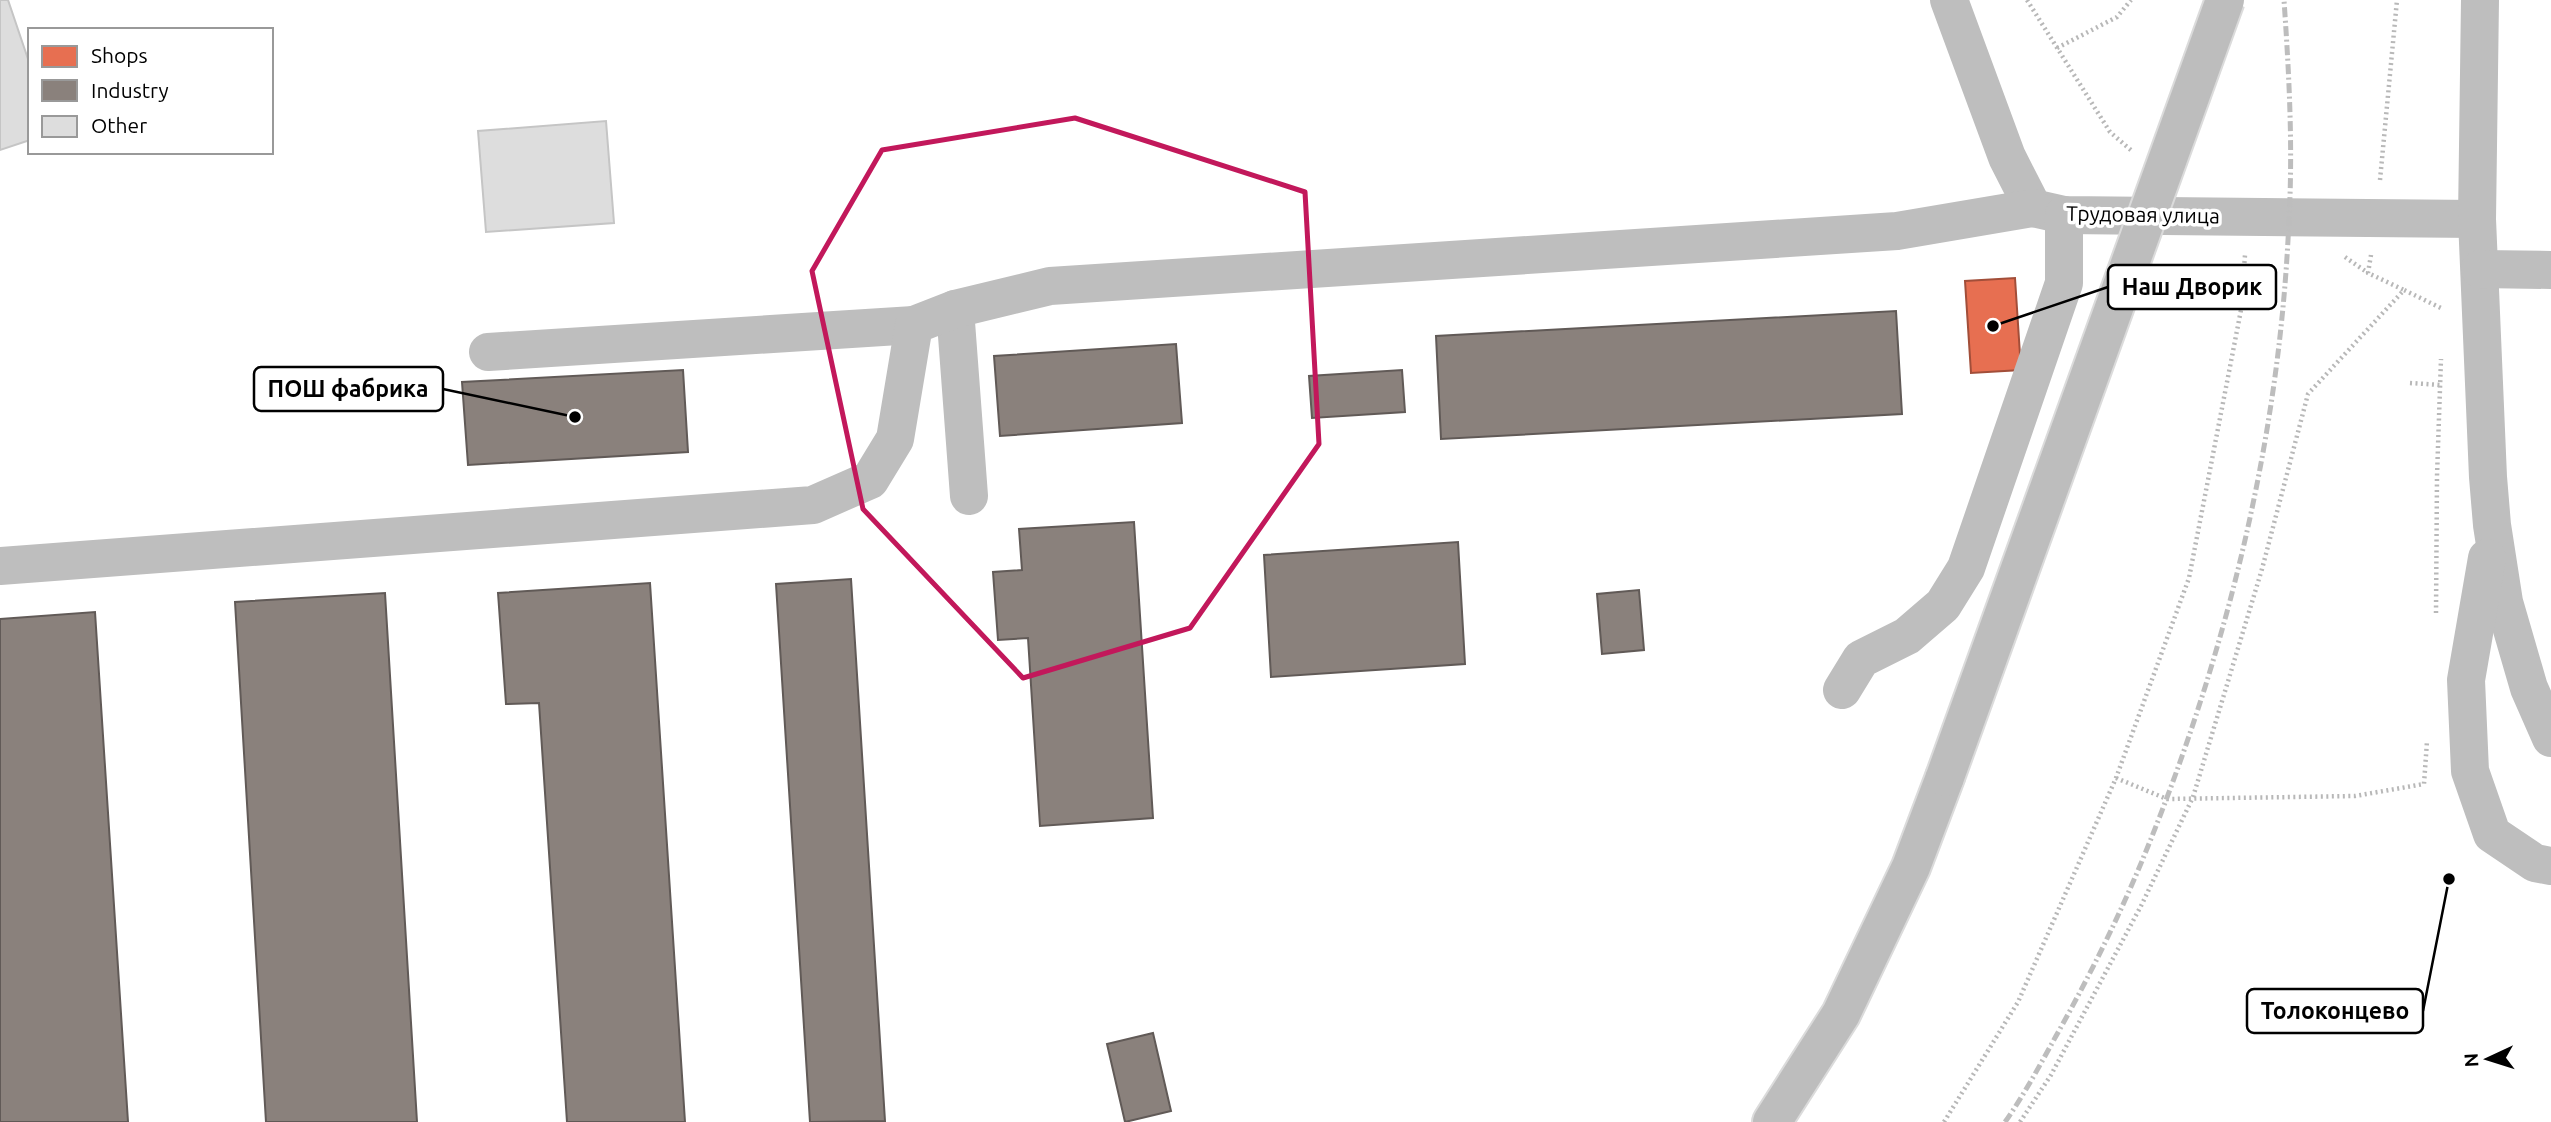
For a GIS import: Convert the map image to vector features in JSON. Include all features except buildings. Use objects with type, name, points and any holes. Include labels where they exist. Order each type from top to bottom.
[{"type":"main road","points":[[1772,1122],[1841,1014],[1911,867],[2225,0]]},
{"type":"street","points":[[1842,690],[1861,659],[1907,636],[1943,605],[1966,568],[2064,283],[2049,212],[2007,157],[1949,0]]},
{"type":"street","points":[[2480,0],[2477,219],[2492,525],[2504,602],[2529,688],[2551,738]]},
{"type":"street","name":"Трудовая улица","points":[[488,352],[914,325],[955,309],[1051,286],[1897,231],[2049,212],[2477,219]]},
{"type":"street","points":[[2480,269],[2551,270]]},
{"type":"street","points":[[955,309],[969,496]]},
{"type":"street","points":[[0,566],[813,505],[870,480],[895,439],[914,325]]},
{"type":"street","points":[[2492,525],[2466,680],[2470,771],[2493,834],[2535,863],[2551,866]]},
{"type":"path","points":[[2057,48],[2117,17],[2131,0]]},
{"type":"path","points":[[2397,0],[2376,219],[2368,273],[2444,310]]},
{"type":"path","points":[[1944,1122],[2018,1002],[2116,779],[2189,578],[2241,310],[2248,217]]},
{"type":"path","points":[[2020,1122],[2051,1075],[2193,797],[2262,569],[2308,394],[2404,290]]},
{"type":"path","points":[[2436,618],[2442,348]]},
{"type":"path","points":[[2410,383],[2440,385]]},
{"type":"path","points":[[2116,779],[2167,799],[2355,796],[2424,784],[2428,728]]},
{"type":"highlighted area","points":[[1075,118],[1305,192],[1319,444],[1190,628],[1023,678],[863,509],[812,271],[882,150]]},
{"type":"railway","points":[[2005,1122],[2032,1080],[2079,993],[2142,861],[2199,706],[2244,546],[2261,465],[2284,301],[2291,164],[2284,0]]},
{"type":"place","name":"Наш Дворик","points":[[1993,326]]},
{"type":"place","name":"ПОШ фабрика","points":[[575,417]]},
{"type":"place","name":"Толоконцево","points":[[2449,879]]}]
